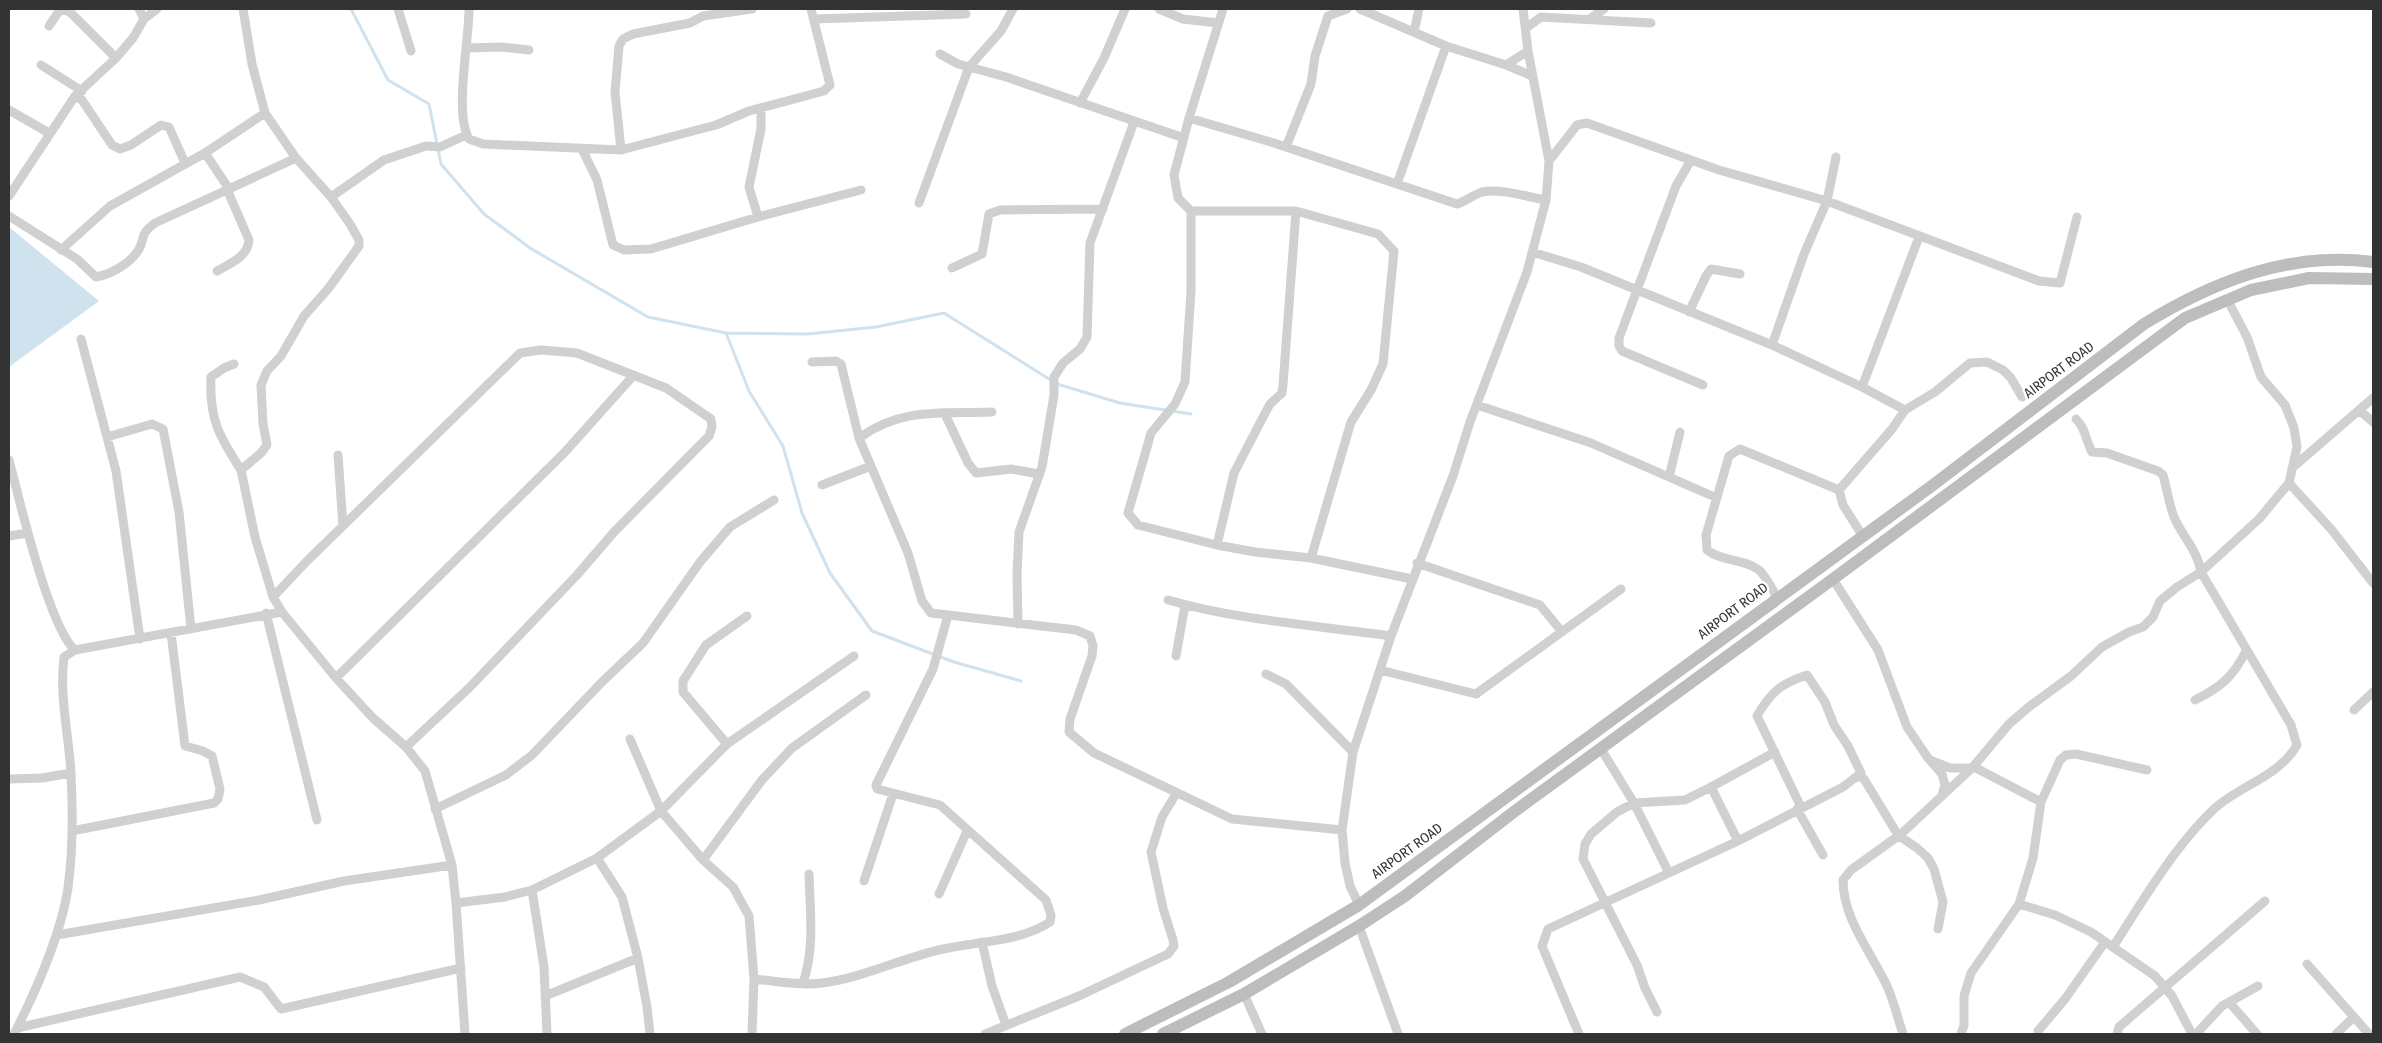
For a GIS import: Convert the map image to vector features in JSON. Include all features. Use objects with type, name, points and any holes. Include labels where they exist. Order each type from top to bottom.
[{"type":"main road","name":"AIRPORT ROAD","points":[[1125,1034],[1229,982],[1359,905],[1908,502],[2144,324],[2174,305],[2221,282],[2261,270],[2320,260],[2373,262]]},
{"type":"main road","points":[[1163,1034],[1244,994],[1359,926],[1405,896],[1515,811],[1832,580],[2185,318],[2252,290],[2309,278],[2373,279]]},
{"type":"main road","points":[[1908,502],[1918,516]]},
{"type":"main road","points":[[1506,797],[1515,811]]},
{"type":"street","points":[[50,26],[59,11],[63,9],[71,13],[116,58]]},
{"type":"street","points":[[139,9],[144,19]]},
{"type":"street","points":[[9,196],[79,93],[116,58],[133,38],[144,19],[157,9]]},
{"type":"street","points":[[241,470],[261,453],[267,445],[263,424],[262,385],[267,371],[281,356],[304,316],[328,289],[359,246],[359,240],[350,224],[330,197],[296,158],[264,113],[252,64],[242,9]]},
{"type":"street","points":[[398,9],[412,51]]},
{"type":"street","points":[[469,9],[462,104],[463,129],[469,139],[483,144],[621,150],[716,125],[761,108],[824,91],[830,85],[811,9]]},
{"type":"street","points":[[621,150],[615,92],[619,46],[623,39],[633,34],[690,23],[703,16],[752,9]]},
{"type":"street","points":[[919,203],[970,67],[1001,31],[1013,9]]},
{"type":"street","points":[[1080,104],[1104,58],[1125,9]]},
{"type":"street","points":[[1159,9],[1183,19],[1218,23]]},
{"type":"street","points":[[1223,9],[1189,118],[1174,175],[1178,198],[1191,211],[1296,211],[1378,234],[1394,251],[1384,364],[1371,390],[1351,422],[1310,558]]},
{"type":"street","points":[[1286,147],[1311,84],[1315,56],[1328,16],[1347,9]]},
{"type":"street","points":[[1360,9],[1446,46],[1506,65],[1532,76]]},
{"type":"street","points":[[1414,32],[1419,9]]},
{"type":"street","points":[[1359,905],[1350,886],[1345,863],[1342,830],[1353,752],[1391,636],[1453,476],[1477,405],[1527,272],[1546,200],[1549,162],[1532,76],[1523,9]]},
{"type":"street","points":[[1591,18],[1604,9]]},
{"type":"street","points":[[815,19],[966,14]]},
{"type":"street","points":[[1526,28],[1541,17],[1591,18],[1651,23]]},
{"type":"street","points":[[1397,184],[1446,46]]},
{"type":"street","points":[[467,48],[501,47],[530,50]]},
{"type":"street","points":[[1506,65],[1528,51]]},
{"type":"street","points":[[940,54],[970,67],[1006,77],[1080,104],[1184,138]]},
{"type":"street","points":[[41,65],[79,93],[112,145],[120,149],[131,145],[160,125],[169,127],[185,163]]},
{"type":"street","points":[[758,217],[749,187],[762,130],[761,108]]},
{"type":"street","points":[[9,110],[50,134]]},
{"type":"street","points":[[61,250],[110,206],[205,152],[264,113]]},
{"type":"street","points":[[1189,118],[1286,147],[1456,204],[1480,193],[1492,191],[1546,200]]},
{"type":"street","points":[[1018,624],[1017,574],[1019,532],[1039,474],[1054,396],[1054,377],[1063,363],[1080,349],[1087,337],[1090,243],[1134,122]]},
{"type":"street","points":[[1549,162],[1577,125],[1582,123],[1691,160],[1827,201],[2039,281],[2060,283],[2077,217]]},
{"type":"street","points":[[330,197],[384,160],[426,146],[440,147],[466,135]]},
{"type":"street","points":[[582,149],[597,180],[613,245],[624,250],[651,249],[758,217],[861,190]]},
{"type":"street","points":[[205,152],[229,189],[229,194],[249,240],[241,257],[217,271]]},
{"type":"street","points":[[1772,345],[1804,254],[1827,201],[1836,157]]},
{"type":"street","points":[[9,216],[77,259],[96,277],[106,276],[128,262],[139,249],[144,232],[155,223],[296,158]]},
{"type":"street","points":[[1691,160],[1676,186],[1619,338],[1619,346],[1622,350],[1703,385]]},
{"type":"street","points":[[952,268],[982,254],[989,214],[1000,210],[1102,209]]},
{"type":"street","points":[[1191,211],[1191,291],[1185,382],[1175,404],[1151,433],[1128,513],[1138,525],[1217,545],[1254,552],[1310,558],[1412,579]]},
{"type":"street","points":[[1217,545],[1234,473],[1270,404],[1282,393],[1284,386],[1296,211]]},
{"type":"street","points":[[1862,387],[1919,237]]},
{"type":"street","points":[[1532,252],[1581,267],[1638,289],[1689,312],[1772,345],[1862,387],[1905,410]]},
{"type":"street","points":[[1689,312],[1706,276],[1712,270],[1740,274]]},
{"type":"street","points":[[1903,1034],[1887,988],[1856,928],[1843,893],[1843,880],[1851,870],[1898,835],[1972,768],[2008,724],[2070,676],[2102,647],[2143,627],[2153,617],[2160,601],[2177,586],[2201,572],[2259,520],[2289,483],[2297,447],[2294,428],[2285,406],[2261,377],[2247,337],[2227,299]]},
{"type":"street","points":[[81,339],[116,472],[140,639]]},
{"type":"street","points":[[273,597],[520,353],[541,350],[577,353],[666,388],[711,419],[712,427],[709,436],[614,532],[577,575],[470,687],[406,747]]},
{"type":"street","points":[[812,362],[836,361],[841,364],[859,438],[908,553],[922,601],[931,613],[1076,630],[1090,636],[1093,646],[1092,656],[1070,719],[1069,732],[1094,753],[1176,794],[1232,819],[1342,830]]},
{"type":"street","points":[[1840,490],[1892,429],[1905,410],[1935,392],[1970,363],[1987,362],[2003,370],[2011,378],[2022,397]]},
{"type":"street","points":[[234,364],[211,377],[210,401],[221,440],[241,470],[255,537],[273,597],[282,612],[336,678],[374,718],[406,747],[425,771],[452,865],[465,1034]]},
{"type":"street","points":[[336,678],[565,452],[633,376]]},
{"type":"street","points":[[2292,468],[2373,398]]},
{"type":"street","points":[[1477,405],[1591,443],[1716,498]]},
{"type":"street","points":[[2359,410],[2373,422]]},
{"type":"street","points":[[859,438],[874,427],[896,418],[929,413],[992,412]]},
{"type":"street","points":[[945,414],[968,463],[976,473],[1011,469],[1039,474]]},
{"type":"street","points":[[2038,1031],[2109,944],[2199,824],[2214,809],[2245,787],[2263,778],[2293,751],[2297,745],[2291,726],[2201,572],[2194,550],[2182,534],[2173,515],[2163,475],[2151,468],[2108,453],[2092,452],[2085,439],[2082,425],[2076,418]]},
{"type":"street","points":[[107,437],[152,424],[163,429],[179,512],[191,629]]},
{"type":"street","points":[[1670,478],[1680,432]]},
{"type":"street","points":[[1777,597],[1760,571],[1745,563],[1716,557],[1706,550],[1706,535],[1729,456],[1740,449],[1840,490]]},
{"type":"street","points":[[338,454],[343,526]]},
{"type":"street","points":[[9,460],[28,533],[59,628],[68,644],[76,650]]},
{"type":"street","points":[[822,485],[871,466]]},
{"type":"street","points":[[2289,483],[2331,529],[2373,583]]},
{"type":"street","points":[[1840,490],[1843,505],[1862,535]]},
{"type":"street","points":[[435,809],[506,775],[532,755],[642,643],[700,562],[730,527],[774,500]]},
{"type":"street","points":[[9,536],[28,533]]},
{"type":"street","points":[[1418,563],[1540,605],[1562,632]]},
{"type":"street","points":[[1832,580],[1878,650],[1907,727],[1928,758],[1942,774],[1945,785],[1942,795]]},
{"type":"street","points":[[1380,670],[1476,694],[1622,589]]},
{"type":"street","points":[[1168,600],[1185,605],[1391,636]]},
{"type":"street","points":[[1176,656],[1185,605]]},
{"type":"street","points":[[15,1031],[57,935],[68,889],[72,831],[71,773],[61,682],[64,657],[76,650],[266,613],[282,612]]},
{"type":"street","points":[[266,613],[317,820]]},
{"type":"street","points":[[754,979],[803,983],[821,983],[838,980],[938,950],[1037,930],[1050,922],[1051,915],[1046,900],[940,805],[892,794],[878,789],[876,786],[933,670],[948,615]]},
{"type":"street","points":[[727,744],[683,692],[683,681],[689,668],[706,645],[747,616]]},
{"type":"street","points":[[72,831],[214,803],[218,800],[220,789],[212,756],[186,746],[171,633]]},
{"type":"street","points":[[2195,700],[2217,688],[2228,679],[2239,666],[2246,650]]},
{"type":"street","points":[[456,903],[505,897],[532,890],[597,858],[662,811],[727,744],[854,656]]},
{"type":"street","points":[[1266,674],[1286,684],[1353,752]]},
{"type":"street","points":[[1579,1034],[1542,946],[1548,929],[1738,841],[1799,808],[1843,787],[1862,773],[1848,746],[1834,725],[1825,702],[1807,675],[1794,679],[1769,695],[1757,716],[1799,808],[1823,855]]},
{"type":"street","points":[[2354,710],[2373,692]]},
{"type":"street","points":[[703,860],[762,780],[792,748],[866,694]]},
{"type":"street","points":[[630,740],[662,811],[703,860],[733,887],[749,916],[754,979],[752,1034]]},
{"type":"street","points":[[1601,749],[1634,803],[1669,873]]},
{"type":"street","points":[[1658,1012],[1645,988],[1637,965],[1583,859],[1585,844],[1591,834],[1617,812],[1634,803],[1686,800],[1775,752]]},
{"type":"street","points":[[1961,1034],[1964,1024],[1964,996],[1971,973],[2019,904],[2033,858],[2041,802],[2060,760],[2066,755],[2076,754],[2103,758],[2147,770]]},
{"type":"street","points":[[1928,758],[1950,768],[1972,768],[2041,802]]},
{"type":"street","points":[[9,779],[42,778],[71,773]]},
{"type":"street","points":[[1855,778],[1860,776],[1864,779],[1898,835],[1928,858],[1934,868],[1943,902],[1938,929]]},
{"type":"street","points":[[1711,787],[1738,841]]},
{"type":"street","points":[[864,881],[892,794]]},
{"type":"street","points":[[985,1034],[1087,992],[1172,951],[1173,940],[1163,908],[1151,852],[1162,817],[1176,794]]},
{"type":"street","points":[[938,894],[967,831]]},
{"type":"street","points":[[597,858],[622,897],[638,958],[648,1007],[650,1034]]},
{"type":"street","points":[[57,935],[259,900],[344,881],[452,865]]},
{"type":"street","points":[[803,983],[808,960],[811,925],[809,874]]},
{"type":"street","points":[[532,890],[544,967],[548,1034]]},
{"type":"street","points":[[2117,1034],[2119,1027],[2265,901]]},
{"type":"street","points":[[2019,904],[2055,914],[2109,944],[2155,976],[2172,996],[2192,1034]]},
{"type":"street","points":[[1359,926],[1398,1034]]},
{"type":"street","points":[[982,942],[992,986],[1006,1026]]},
{"type":"street","points":[[545,996],[638,958]]},
{"type":"street","points":[[2307,964],[2369,1034]]},
{"type":"street","points":[[15,1031],[240,977],[264,986],[281,1009],[461,968]]},
{"type":"street","points":[[2196,1034],[2228,1002],[2258,986]]},
{"type":"street","points":[[1244,994],[1262,1034]]},
{"type":"street","points":[[2228,1002],[2257,1034]]},
{"type":"street","points":[[2336,1034],[2354,1017]]},
{"type":"water","points":[[9,227],[99,301],[9,367]]},
{"type":"waterway","points":[[351,9],[388,80],[429,104],[441,164],[484,214],[530,248],[648,317],[726,333],[808,334],[876,327],[944,313],[1057,384],[1120,403],[1191,414]]},
{"type":"waterway","points":[[726,333],[749,391],[783,446],[802,513],[830,573],[872,631],[954,662],[1021,681]]}]
